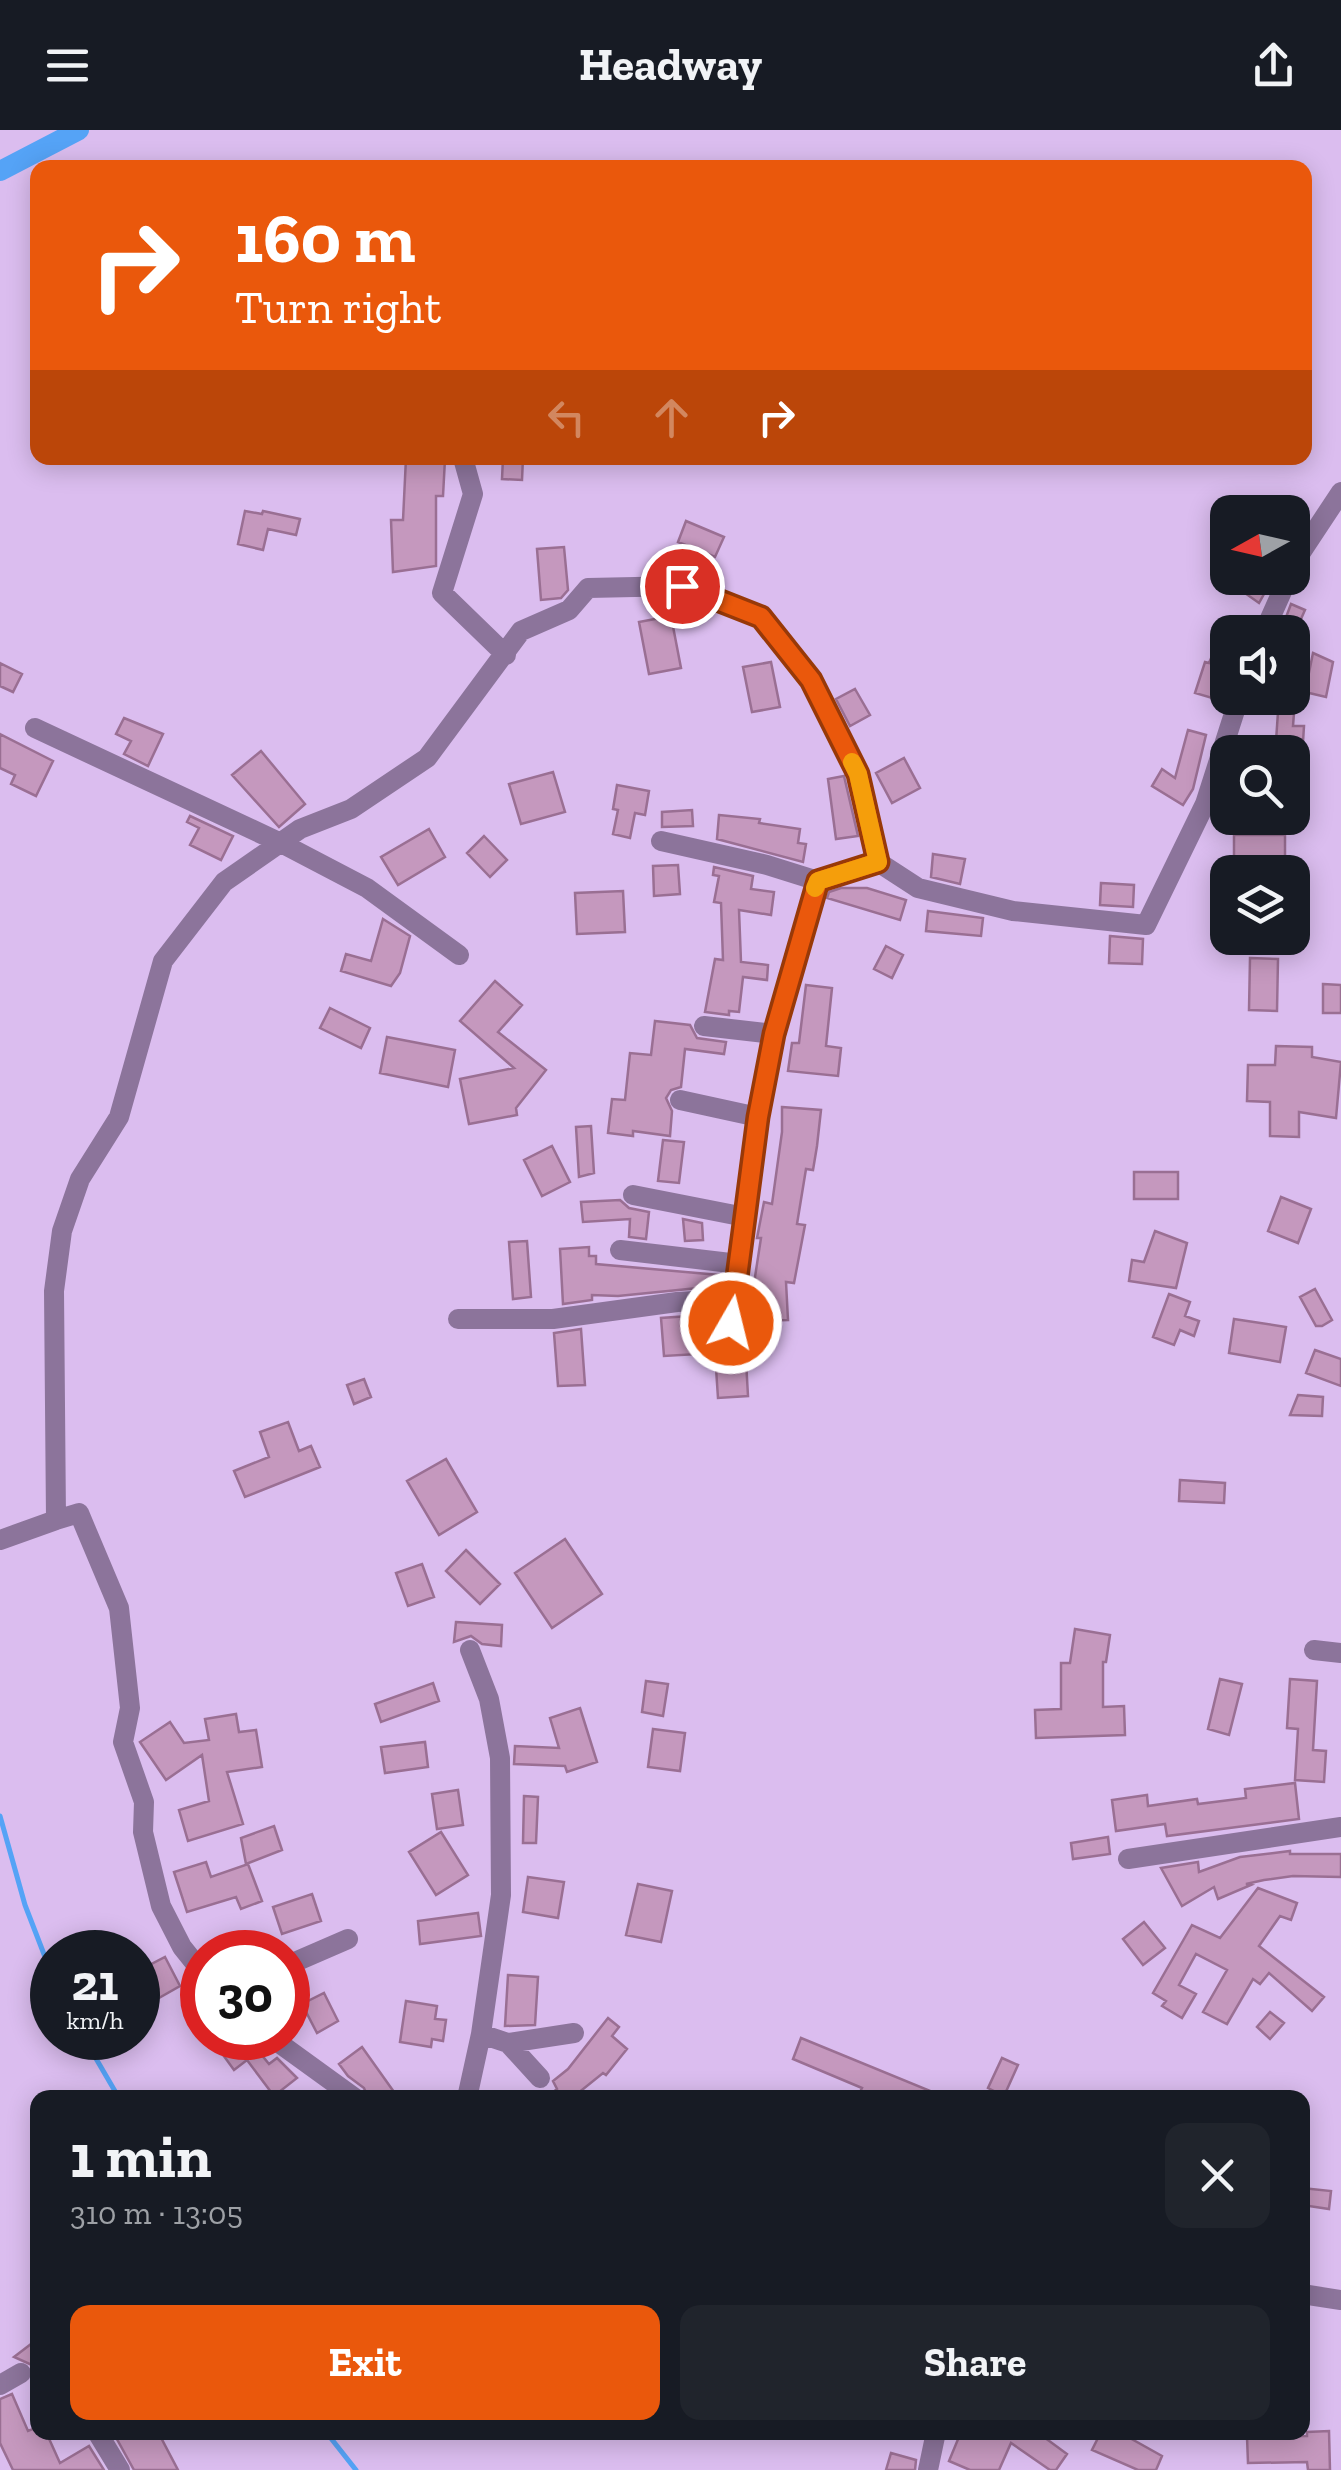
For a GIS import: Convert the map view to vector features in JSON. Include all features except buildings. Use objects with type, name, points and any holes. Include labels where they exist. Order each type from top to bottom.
[{"type":"street","points":[[465,465],[473,494],[442,593],[506,655]]},
{"type":"street","points":[[1310,539],[1341,492]]},
{"type":"street","points":[[56,1520],[54,1291],[62,1232],[80,1178],[119,1118],[163,960],[224,882],[300,830],[351,809],[427,758],[522,631],[569,610],[588,588],[682,586],[761,617],[811,680],[858,774],[878,862],[918,888],[1013,911],[1146,925],[1204,804],[1233,715]]},
{"type":"street","points":[[35,728],[281,843],[366,888],[459,955]]},
{"type":"street","points":[[661,842],[768,865],[818,881],[878,862]]},
{"type":"street","points":[[731,1323],[758,1117],[774,1034],[818,881]]},
{"type":"street","points":[[704,1026],[774,1034]]},
{"type":"street","points":[[680,1100],[758,1117]]},
{"type":"street","points":[[633,1195],[745,1217]]},
{"type":"street","points":[[620,1250],[739,1264]]},
{"type":"street","points":[[458,1319],[553,1319],[734,1298]]},
{"type":"street","points":[[0,1540],[78,1513],[120,1608],[130,1708],[122,1742],[144,1802],[144,1832],[161,1906],[180,1944]]},
{"type":"street","points":[[468,2090],[481,2034],[501,1895],[500,1758],[489,1699],[470,1650]]},
{"type":"street","points":[[1314,1650],[1341,1654]]},
{"type":"street","points":[[1128,1859],[1341,1828]]},
{"type":"street","points":[[310,1955],[348,1939]]},
{"type":"street","points":[[481,2034],[508,2043],[574,2033]]},
{"type":"street","points":[[508,2043],[540,2078]]},
{"type":"street","points":[[302,2060],[344,2090]]},
{"type":"street","points":[[1310,2295],[1341,2300]]},
{"type":"street","points":[[0,2384],[21,2373]]},
{"type":"street","points":[[102,2440],[120,2470]]},
{"type":"street","points":[[928,2470],[934,2440]]},
{"type":"waterway","points":[[0,171],[79,130]]},
{"type":"waterway","points":[[0,1816],[35,1930]]},
{"type":"waterway","points":[[97,2060],[114,2090]]},
{"type":"waterway","points":[[332,2440],[356,2470]]},
{"type":"slow traffic","points":[[815,888],[818,881],[878,862],[852,762]]},
{"type":"route","points":[[682,586],[761,617],[811,680],[858,774],[878,862],[818,881],[774,1034],[758,1117],[731,1323]]}]
